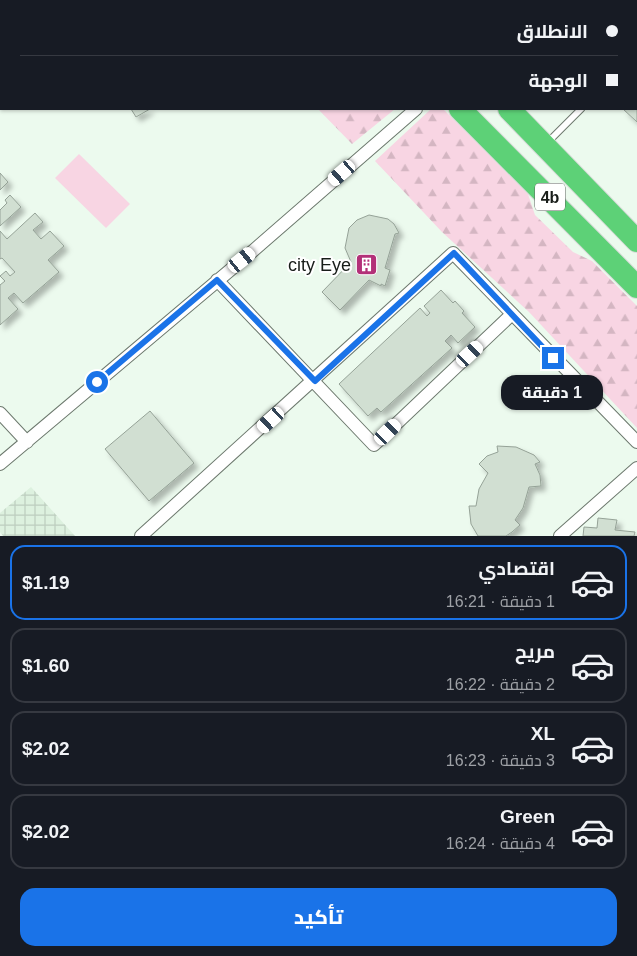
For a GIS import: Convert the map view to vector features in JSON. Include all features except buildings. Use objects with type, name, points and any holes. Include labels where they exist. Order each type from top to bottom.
[{"type":"highway","name":"4b","points":[[461,110],[570,216],[637,287]]},
{"type":"highway","name":"4b","points":[[510,110],[593,195],[627,224],[637,241]]},
{"type":"highway","points":[[570,216],[593,195]]},
{"type":"street","points":[[0,464],[415,110]]},
{"type":"street","points":[[141,536],[315,381],[454,253],[511,315],[637,442]]},
{"type":"street","points":[[217,280],[374,445],[511,315]]},
{"type":"street","points":[[0,413],[27,442]]},
{"type":"street","points":[[560,536],[637,468]]},
{"type":"lane","points":[[544,145],[580,110]]},
{"type":"shaded area","points":[[31,487],[75,536],[3,536],[0,532],[0,513]]},
{"type":"green space","points":[[319,110],[394,110],[352,144]]},
{"type":"green space","points":[[430,110],[444,110],[527,191],[535,215],[573,252],[592,261],[637,306],[637,428],[529,312],[442,232],[375,161]]},
{"type":"green space","points":[[79,154],[130,204],[106,228],[55,178]]},
{"type":"place","name":"city Eye","points":[[367,265]]},
{"type":"route","points":[[97,382],[217,280],[315,381],[454,253],[553,358]]}]
